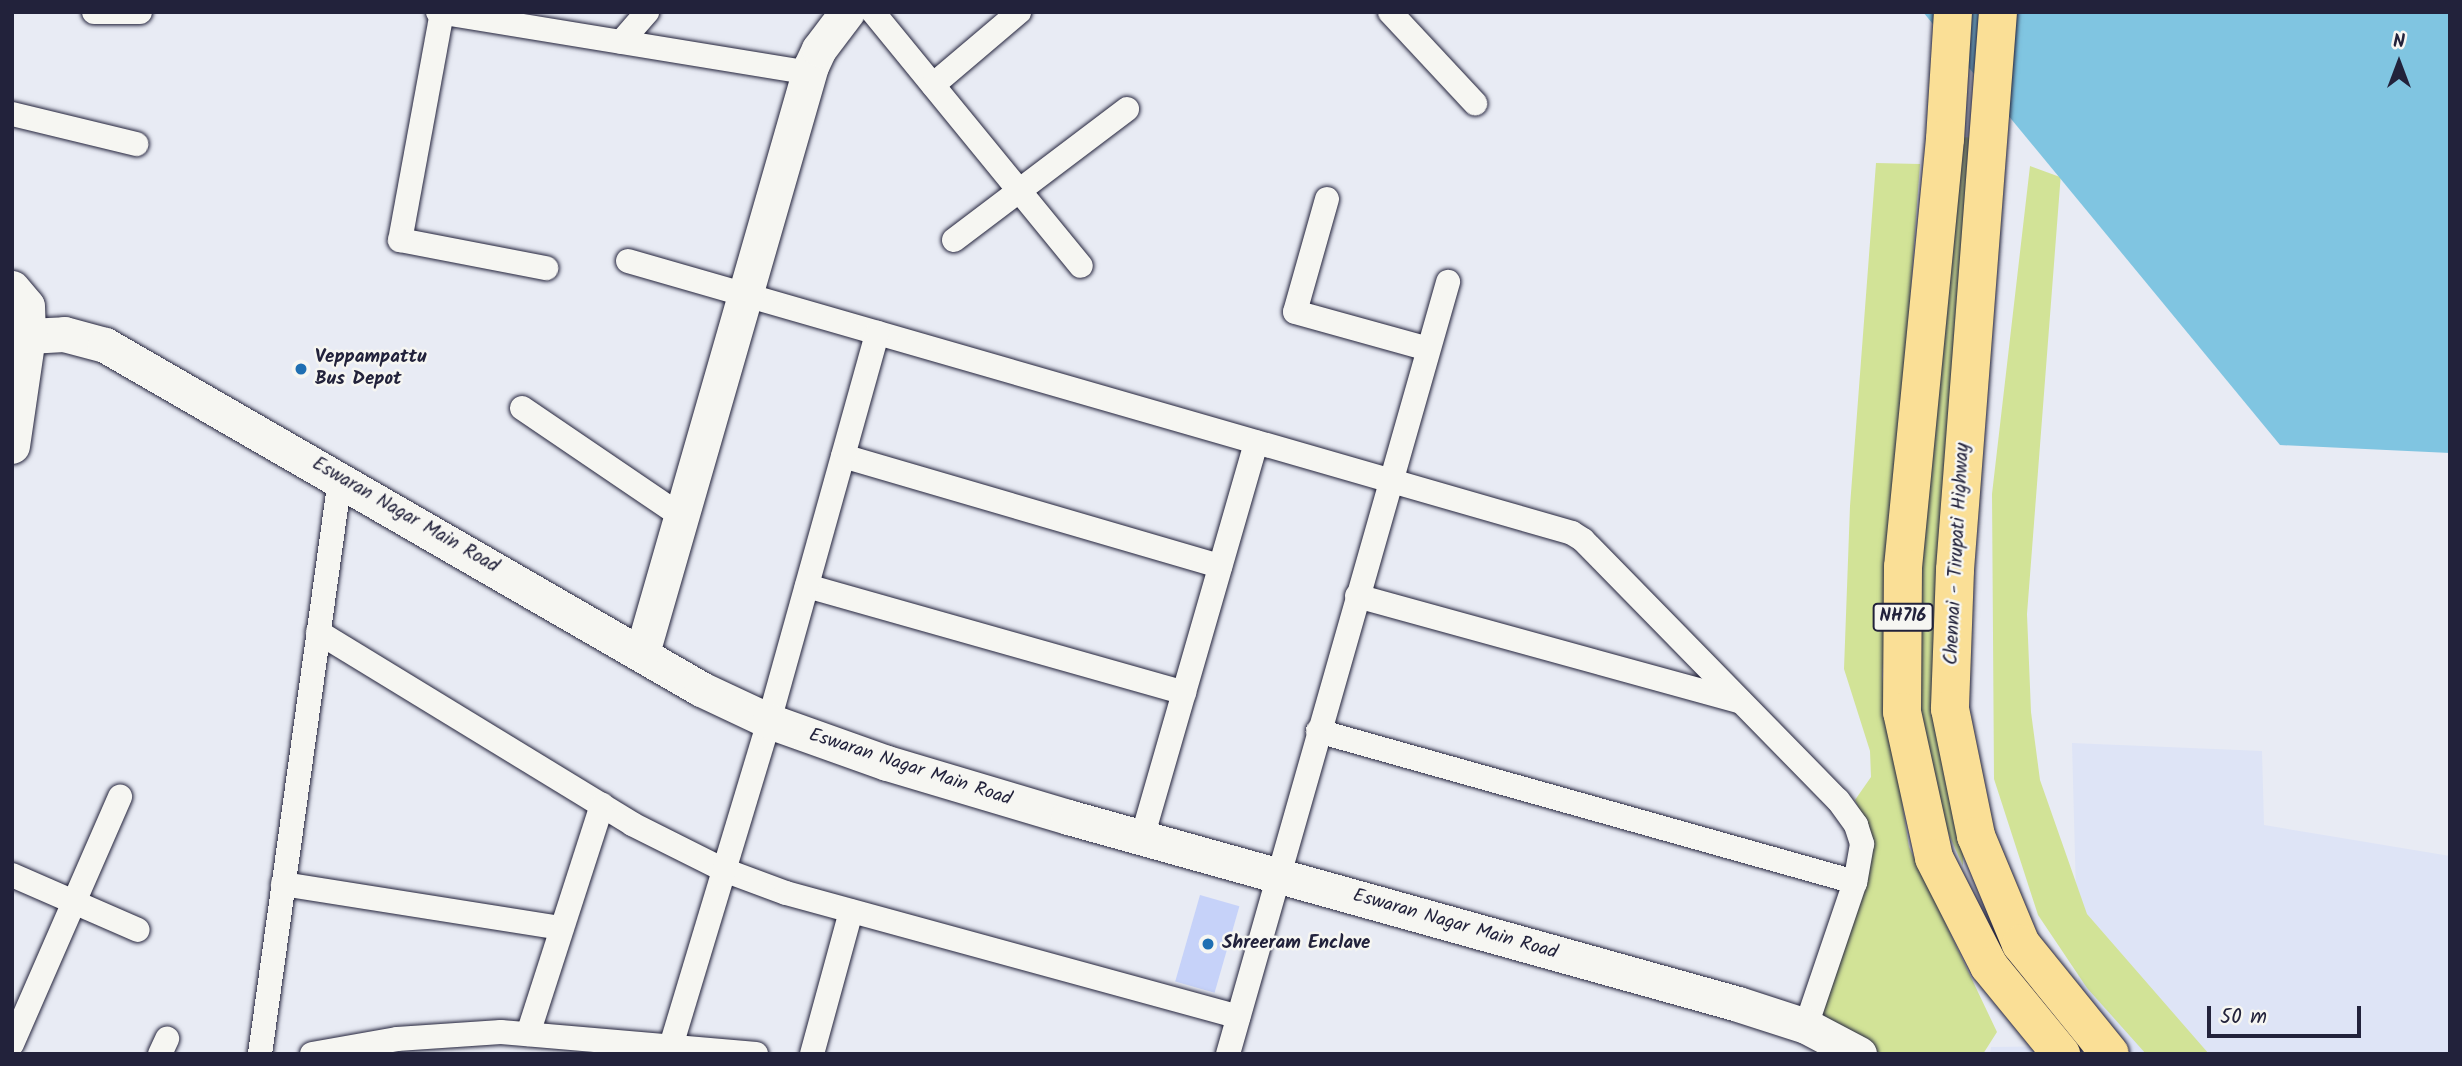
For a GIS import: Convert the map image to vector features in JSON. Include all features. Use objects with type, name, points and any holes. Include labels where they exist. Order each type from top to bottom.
[{"type":"highway","name":"NH716","points":[[1953,12],[1945,139],[1903,567],[1902,712],[1934,858],[2028,1036],[2061,1054]]},
{"type":"highway","name":"Chennai - Tirupati Highway","points":[[1998,12],[1955,570],[1950,709],[1976,836],[2021,944],[2110,1053]]},
{"type":"street","points":[[94,12],[140,12]]},
{"type":"street","points":[[546,268],[400,240],[441,12],[809,73]]},
{"type":"street","points":[[621,42],[647,12]]},
{"type":"street","points":[[642,653],[809,73],[819,49],[847,12]]},
{"type":"street","points":[[873,12],[1080,266]]},
{"type":"street","points":[[933,85],[1019,12]]},
{"type":"street","points":[[1390,12],[1475,103]]},
{"type":"street","points":[[954,240],[1127,109]]},
{"type":"street","points":[[12,114],[136,144]]},
{"type":"street","points":[[1327,199],[1295,312],[1428,349]]},
{"type":"street","points":[[628,261],[1572,533],[1601,556],[1856,825],[1861,844],[1855,882],[1806,1026]]},
{"type":"street","points":[[1228,1054],[1276,875],[1448,282]]},
{"type":"street","points":[[12,288],[27,306],[28,336],[15,400],[12,446]]},
{"type":"street","points":[[686,1049],[724,870],[769,722],[877,332]]},
{"type":"street","name":"Eswaran Nagar Main Road","points":[[28,336],[64,334],[105,345],[642,653],[769,722],[887,763],[1142,838],[1806,1026],[1858,1054]]},
{"type":"street","points":[[522,408],[681,516]]},
{"type":"street","points":[[1142,838],[1256,442]]},
{"type":"street","points":[[843,456],[1220,566]]},
{"type":"street","points":[[260,1054],[340,478]]},
{"type":"street","points":[[807,586],[1184,693]]},
{"type":"street","points":[[1357,596],[1743,703]]},
{"type":"street","points":[[318,632],[682,852],[724,870],[851,911],[1238,1017]]},
{"type":"street","points":[[1318,731],[1855,882]]},
{"type":"street","points":[[14,1036],[120,797]]},
{"type":"street","points":[[528,1034],[602,805]]},
{"type":"street","points":[[12,875],[138,930]]},
{"type":"street","points":[[283,884],[562,928]]},
{"type":"street","points":[[811,1054],[851,911]]},
{"type":"street","points":[[312,1054],[528,1034],[590,1046],[756,1054]]},
{"type":"shaded area","points":[[2072,743],[2262,751],[2264,825],[2450,856],[2450,1054],[1990,1054],[1991,1047],[2080,1046]]},
{"type":"green space","points":[[2066,108],[2027,614],[2031,712],[2040,780],[2087,914],[2209,1054],[2146,1054],[2087,988],[2038,915],[1994,779],[1992,494],[2030,166],[2060,177]]},
{"type":"green space","points":[[1961,137],[1975,138],[1963,866],[1947,830],[1920,705],[1920,557]]},
{"type":"green space","points":[[1876,163],[1920,164],[1882,676],[1909,847],[1997,1032],[1983,1054],[1882,1054],[1820,1022],[1872,837],[1855,800],[1871,777],[1870,751],[1844,669],[1850,506]]},
{"type":"water","points":[[1923,12],[2450,12],[2450,453],[2280,445]]},
{"type":"building","name":"Shreeram Enclave","points":[[1200,895],[1239,906],[1215,993],[1175,982]]},
{"type":"place","name":"Veppampattu Bus Depot","points":[[301,369]]},
{"type":"place","name":"Shreeram Enclave","points":[[1208,944]]}]
